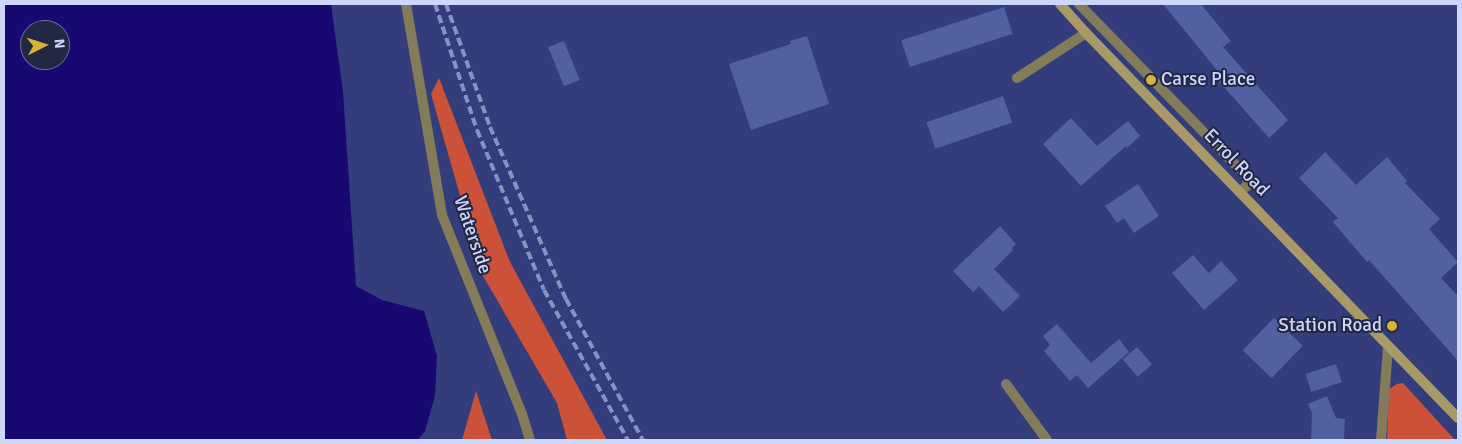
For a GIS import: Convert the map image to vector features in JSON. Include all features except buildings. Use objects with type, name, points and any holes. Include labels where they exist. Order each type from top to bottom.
[{"type":"street","name":"Waterside","points":[[406,4],[442,215],[522,414],[530,440]]},
{"type":"street","name":"Errol Road","points":[[1060,4],[1458,418]]},
{"type":"street","points":[[1079,4],[1247,177],[1248,184],[1239,192]]},
{"type":"street","points":[[1017,78],[1086,33]]},
{"type":"street","points":[[1381,440],[1388,346]]},
{"type":"street","points":[[1006,384],[1047,440]]},
{"type":"shaded area","points":[[4,4],[331,4],[343,92],[356,286],[382,300],[424,311],[437,356],[435,396],[425,431],[418,440],[4,440]]},
{"type":"shaded area","points":[[439,78],[510,262],[607,440],[567,440],[557,403],[483,276],[431,94]]},
{"type":"shaded area","points":[[1403,383],[1455,440],[1387,440],[1389,389]]},
{"type":"shaded area","points":[[476,391],[492,440],[462,440]]},
{"type":"railway","points":[[435,4],[477,130],[544,290],[628,440]]},
{"type":"railway","points":[[446,4],[490,127],[566,299],[643,440]]},
{"type":"place","name":"Carse Place","points":[[1151,80]]},
{"type":"place","name":"Station Road","points":[[1392,326]]}]
